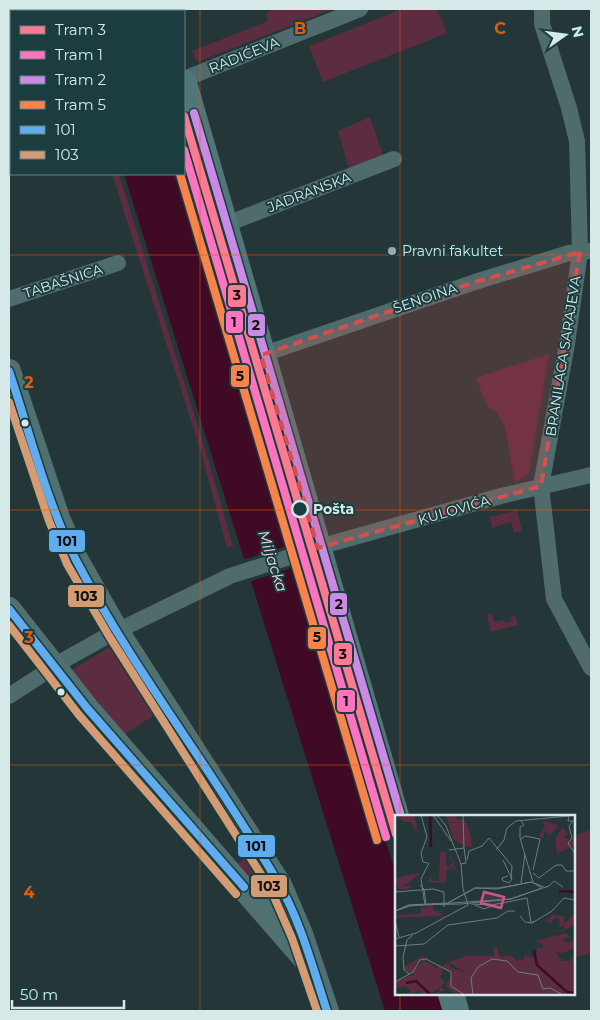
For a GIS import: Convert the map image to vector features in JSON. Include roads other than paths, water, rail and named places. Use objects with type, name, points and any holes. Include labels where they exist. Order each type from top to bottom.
[{"type":"main road","points":[[185,85],[261,355],[309,550],[396,815]]},
{"type":"main road","points":[[9,371],[58,518],[76,559],[117,631],[262,855],[293,913],[327,1011]]},
{"type":"main road","points":[[9,609],[52,667],[311,965]]},
{"type":"main road","points":[[451,995],[456,1011]]},
{"type":"street","name":"RADIĆEVA","points":[[185,81],[360,9]]},
{"type":"street","name":"BRANILACA SARAJEVA","points":[[542,9],[542,24],[577,141],[586,251],[541,486],[554,599],[591,668]]},
{"type":"street","name":"JADRANSKA","points":[[224,224],[394,159]]},
{"type":"street","name":"ŠENOINA","points":[[261,355],[475,282],[569,253],[586,251]]},
{"type":"street","name":"TABAŠNICA","points":[[9,299],[118,263]]},
{"type":"street","name":"KULOVIĆA","points":[[9,696],[52,667],[117,631],[238,574],[309,550],[541,486],[591,475]]},
{"type":"water","name":"Miljacka","points":[[185,156],[298,555],[395,871],[395,995],[438,995],[444,1011],[385,1011],[124,175],[185,175]]},
{"type":"tram line","name":"2","points":[[194,113],[401,815]]},
{"type":"tram line","name":"3","points":[[185,119],[395,831]]},
{"type":"tram line","name":"1","points":[[185,153],[386,837]]},
{"type":"tram line","name":"5","points":[[180,175],[377,840]]},
{"type":"place","name":"Pravni fakultet","points":[[392,251]]},
{"type":"place","name":"Pošta","points":[[300,509]]}]
